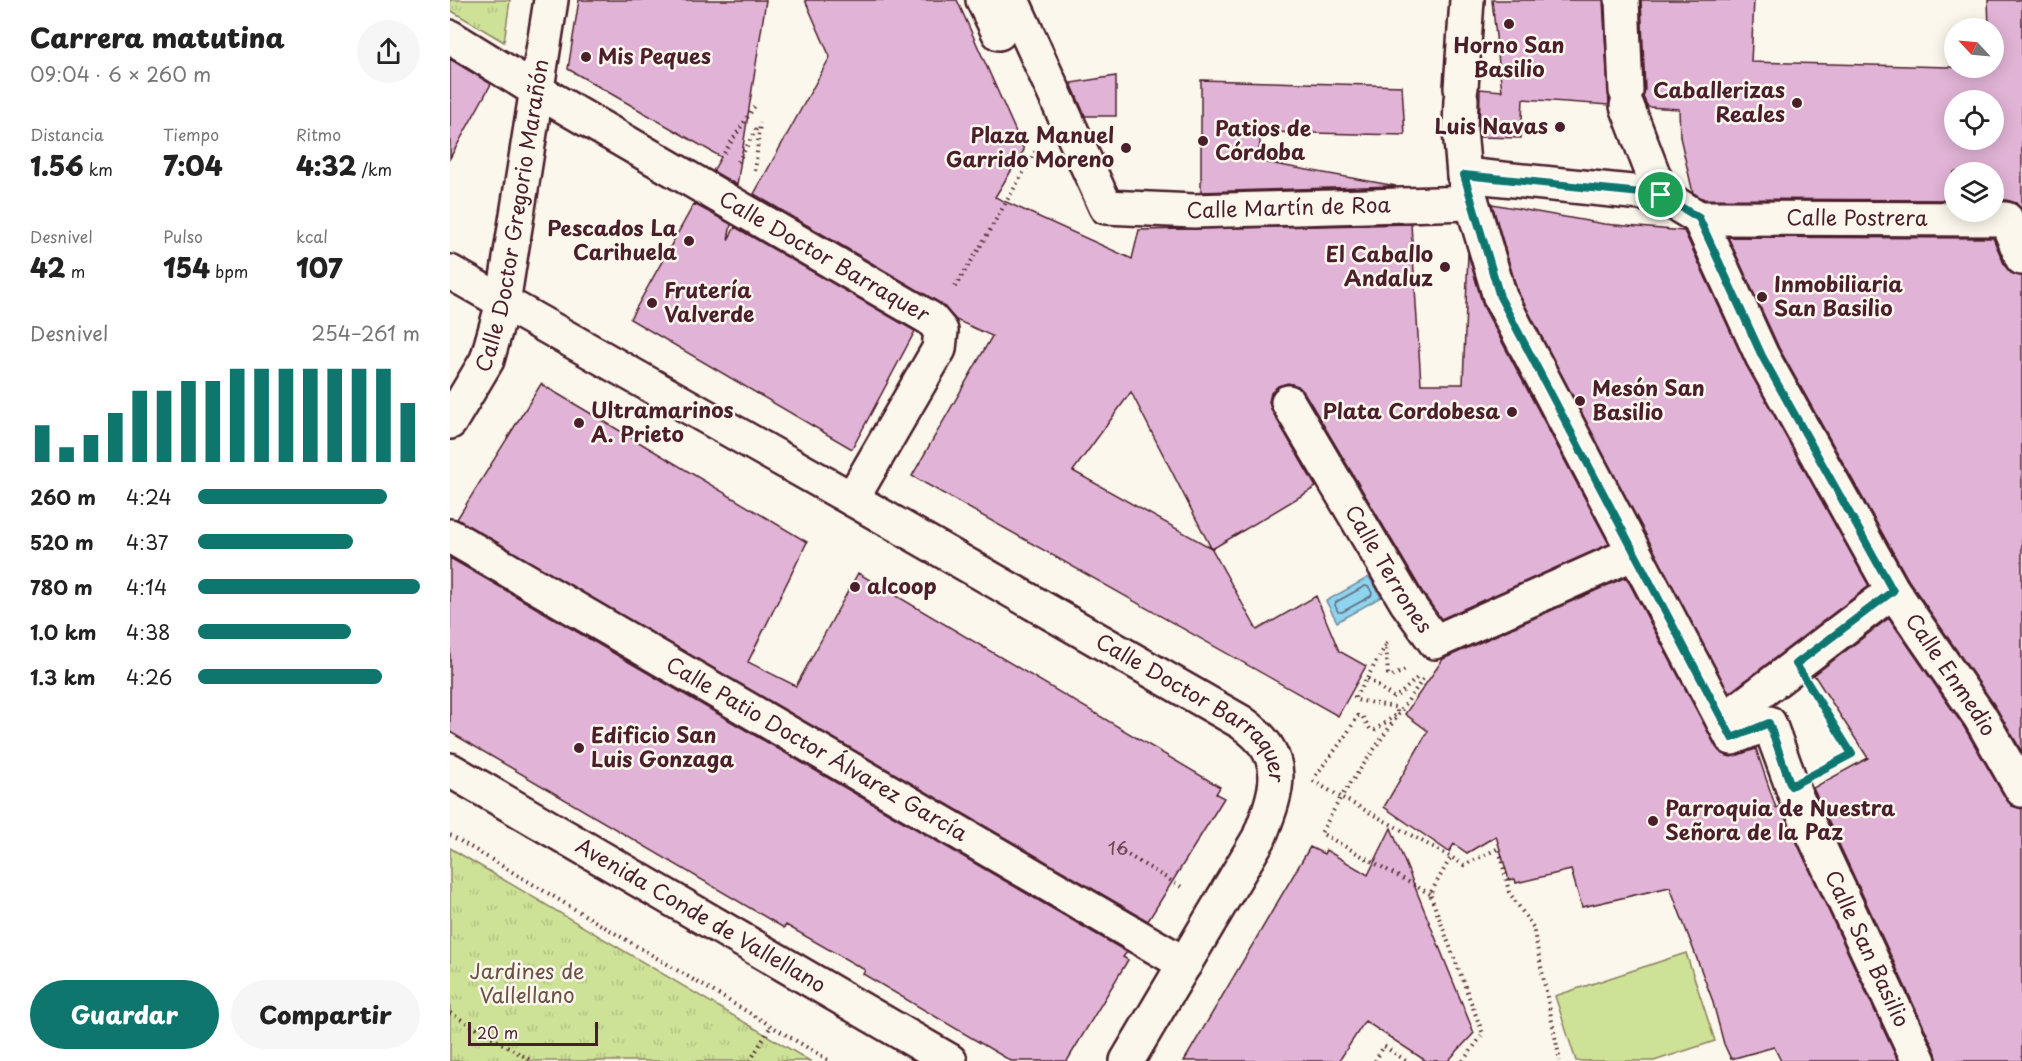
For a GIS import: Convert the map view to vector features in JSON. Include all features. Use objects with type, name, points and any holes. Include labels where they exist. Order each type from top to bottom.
[{"type":"street","name":"Calle Doctor Gregorio Marañón","points":[[450,422],[487,360],[503,303],[551,0]]},
{"type":"street","points":[[983,0],[999,33]]},
{"type":"street","name":"Calle Martín de Roa","points":[[1012,0],[1106,207],[1194,212],[1468,189],[1661,195]]},
{"type":"street","name":"Calle San Basilio","points":[[1467,0],[1460,130],[1468,189],[1500,297],[1732,738],[1769,723],[1791,786],[1919,1061]]},
{"type":"street","points":[[1622,0],[1627,98],[1661,195],[1699,218]]},
{"type":"street","name":"Calle Doctor Barraquer","points":[[450,37],[536,90],[931,319],[941,331],[939,349],[852,499]]},
{"type":"street","name":"Calle Postrera","points":[[1699,218],[2006,219],[2022,258]]},
{"type":"street","name":"Calle Enmedio","points":[[1699,218],[1762,356],[1893,591],[1980,717],[2022,790]]},
{"type":"street","name":"Calle Doctor Barraquer","points":[[450,272],[852,499],[1256,732],[1267,745],[1276,775],[1273,800],[1259,838],[1128,1061]]},
{"type":"street","name":"Calle Terrones","points":[[1288,402],[1407,603],[1430,656],[1634,553]]},
{"type":"street","name":"Calle Patio Doctor Álvarez García","points":[[450,536],[1185,964]]},
{"type":"street","points":[[1723,721],[1893,591]]},
{"type":"street","name":"Avenida Conde de Vallellano","points":[[450,770],[950,1061]]},
{"type":"path","points":[[704,187],[756,104]]},
{"type":"path","points":[[735,166],[760,123],[754,177]]},
{"type":"path","points":[[950,295],[981,247],[1039,145]]},
{"type":"path","points":[[1312,781],[1358,716],[1362,716],[1370,729],[1375,730],[1396,714],[1395,708],[1356,700],[1355,697],[1390,639],[1424,651],[1430,656],[1396,697],[1367,678]]},
{"type":"path","points":[[1386,645],[1390,676],[1410,668]]},
{"type":"path","points":[[1791,786],[1852,754],[1796,664]]},
{"type":"path","points":[[1424,678],[1341,797],[1321,833],[1430,894],[1483,1034],[1463,1061]]},
{"type":"path","points":[[1341,797],[1464,865],[1499,848],[1509,892],[1533,927],[1560,1061]]},
{"type":"path","points":[[450,835],[830,1061]]},
{"type":"path","points":[[1118,849],[1166,877]]},
{"type":"path","points":[[1430,894],[1451,857]]},
{"type":"path","points":[[450,1013],[532,1061]]},
{"type":"path","points":[[750,1061],[771,1026]]},
{"type":"path","points":[[1375,1061],[1384,1046],[1406,1061]]},
{"type":"green space","points":[[450,0],[510,0],[504,42],[450,10]]},
{"type":"green space","name":"Jardines de Vallellano","points":[[450,848],[810,1061],[450,1061]]},
{"type":"green space","points":[[1686,953],[1715,1041],[1654,1061],[1576,1061],[1555,996]]},
{"type":"water","points":[[1369,577],[1381,597],[1337,622],[1326,601]]},
{"type":"building","points":[[579,0],[766,0],[737,185],[713,171],[721,157],[568,69]]},
{"type":"building","points":[[805,0],[957,0],[1024,150],[995,197],[1132,259],[1139,230],[1411,224],[1421,384],[1463,384],[1468,253],[1483,306],[1609,544],[1441,619],[1423,593],[1304,392],[1298,386],[1288,383],[1278,386],[1271,393],[1269,402],[1272,411],[1316,487],[1212,549],[1257,630],[1316,596],[1339,651],[1366,666],[1338,716],[912,476],[992,336],[956,320],[940,303],[754,194],[830,57]],"holes":[[[1131,392],[1211,548],[1073,471]]]},
{"type":"building","points":[[1492,0],[1603,0],[1609,105],[1523,99],[1521,138],[1479,137],[1480,89],[1502,91]]},
{"type":"building","name":"Caballerizas Reales","points":[[1641,0],[1754,0],[1751,62],[1944,67],[1944,78],[2004,78],[2004,18],[1989,18],[1988,0],[2022,0],[2022,210],[2016,203],[2004,200],[2004,162],[1944,162],[1944,200],[1704,199],[1693,193],[1680,137],[1679,109],[1648,107],[1643,97],[1645,90]]},
{"type":"building","points":[[450,59],[491,84],[450,158]]},
{"type":"building","points":[[1116,76],[1116,116],[1085,116],[1071,83]]},
{"type":"building","points":[[1201,80],[1402,86],[1405,135],[1261,132],[1258,161],[1396,186],[1201,192]]},
{"type":"building","points":[[694,204],[731,224],[728,240],[735,227],[915,331],[852,449],[630,319]]},
{"type":"building","points":[[1492,204],[1604,224],[1684,231],[1746,365],[1869,586],[1729,693],[1517,290]]},
{"type":"building","points":[[1728,237],[1993,238],[2005,266],[2011,273],[2022,276],[2022,752],[1995,706],[1909,581],[1779,348]]},
{"type":"building","points":[[541,384],[807,542],[748,662],[796,686],[858,573],[1220,787],[1216,794],[1224,798],[1148,921],[457,519]]},
{"type":"building","points":[[450,558],[1127,952],[1123,957],[1128,960],[1067,1061],[1011,1061],[863,974],[865,970],[786,925],[784,928],[450,732]]},
{"type":"building","points":[[1626,577],[1716,747],[1722,754],[1731,757],[1756,749],[1776,808],[1780,806],[1898,1061],[1781,1061],[1774,1047],[1731,1059],[1724,1044],[1712,999],[1670,887],[1582,907],[1571,870],[1516,883],[1515,879],[1509,880],[1496,836],[1467,853],[1454,844],[1449,852],[1384,807],[1428,731],[1405,714],[1443,659]]},
{"type":"building","points":[[1889,618],[1964,727],[2006,799],[2012,806],[2022,809],[2022,1061],[1937,1061],[1936,1053],[1813,788],[1868,758],[1814,675]]},
{"type":"building","points":[[1391,828],[1474,1033],[1448,1061],[1426,1061],[1365,1021],[1339,1061],[1184,1061],[1310,847],[1324,854],[1326,850],[1368,875]]},
{"type":"place","name":"Horno San Basilio","points":[[1509,24]]},
{"type":"place","name":"Mis Peques","points":[[586,57]]},
{"type":"place","name":"Caballerizas Reales","points":[[1797,103]]},
{"type":"place","name":"Luis Navas","points":[[1560,127]]},
{"type":"place","name":"Patios de Córdoba","points":[[1203,141]]},
{"type":"place","name":"Plaza Manuel Garrido Moreno","points":[[1126,148]]},
{"type":"place","name":"Pescados La Carihuela","points":[[689,241]]},
{"type":"place","name":"El Caballo Andaluz","points":[[1445,267]]},
{"type":"place","name":"Inmobiliaria San Basilio","points":[[1762,297]]},
{"type":"place","name":"Frutería Valverde","points":[[652,303]]},
{"type":"place","name":"Mesón San Basilio","points":[[1580,401]]},
{"type":"place","name":"Plata Cordobesa","points":[[1512,412]]},
{"type":"place","name":"Ultramarinos A. Prieto","points":[[579,423]]},
{"type":"place","name":"alcoop","points":[[855,587]]},
{"type":"place","name":"Edificio San Luis Gonzaga","points":[[579,748]]},
{"type":"place","name":"Parroquia de Nuestra Señora de la Paz","points":[[1653,821]]},
{"type":"route","points":[[1464,175],[1661,195],[1699,218],[1762,356],[1893,591],[1796,664],[1852,754],[1791,786],[1769,723],[1732,738],[1500,297],[1464,175]]}]
